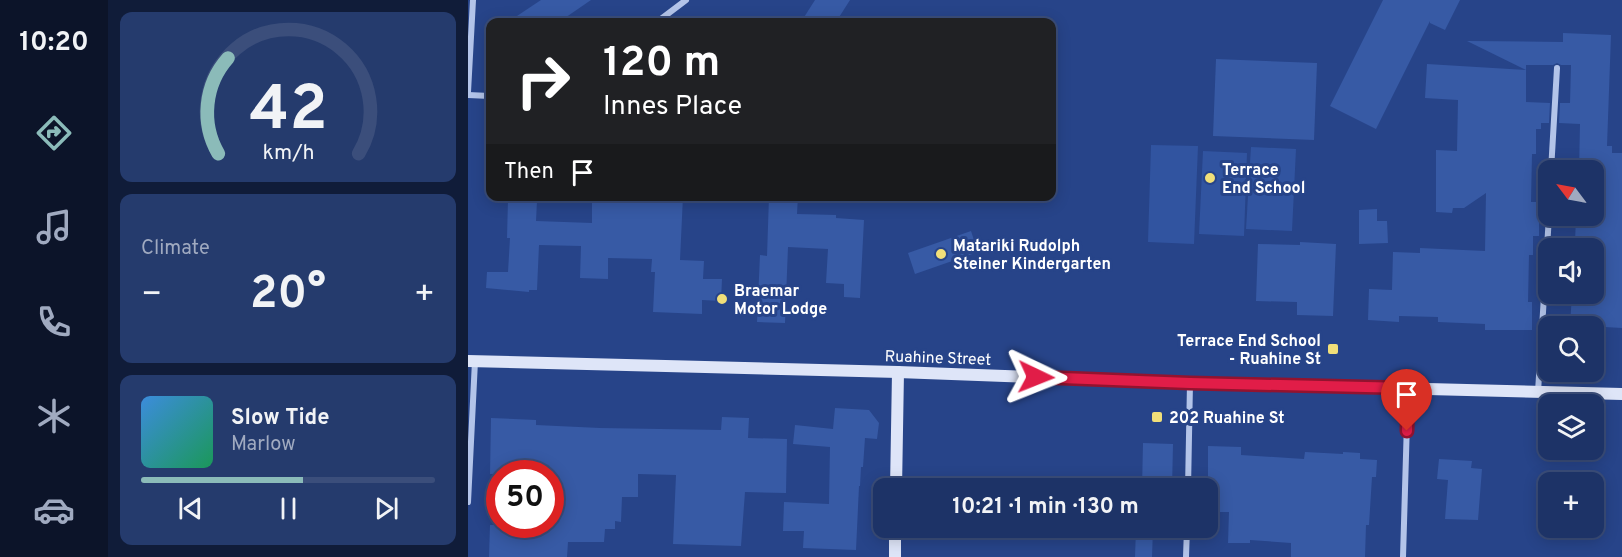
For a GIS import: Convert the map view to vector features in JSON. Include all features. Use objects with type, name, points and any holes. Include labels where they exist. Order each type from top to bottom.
[{"type":"main road","name":"Ruahine Street","points":[[472,361],[1622,394]]},
{"type":"main road","points":[[896,478],[898,372]]},
{"type":"main road","points":[[895,538],[895,557]]},
{"type":"street","points":[[473,0],[468,93],[486,95]]},
{"type":"street","points":[[662,18],[686,0]]},
{"type":"street","points":[[1552,160],[1557,68]]},
{"type":"street","points":[[1538,392],[1548,226]]},
{"type":"street","points":[[468,502],[472,361]]},
{"type":"street","points":[[1188,478],[1190,383]]},
{"type":"street","points":[[1403,557],[1408,388]]},
{"type":"street","points":[[1186,557],[1187,538]]},
{"type":"shaded area","points":[[1151,145],[1198,146],[1194,244],[1148,242]]},
{"type":"shaded area","points":[[1251,147],[1296,149],[1292,231],[1246,229]]},
{"type":"shaded area","points":[[1203,151],[1247,153],[1244,236],[1199,234]]},
{"type":"building","points":[[541,0],[591,0],[565,18],[514,18]]},
{"type":"building","points":[[815,0],[850,0],[839,18],[804,18]]},
{"type":"building","points":[[1383,0],[1460,0],[1445,30],[1430,21],[1376,129],[1330,106]]},
{"type":"building","points":[[1563,33],[1611,35],[1607,146],[1612,146],[1612,153],[1622,153],[1622,328],[1604,327],[1604,316],[1571,316],[1571,304],[1604,304],[1604,238],[1575,238],[1576,226],[1604,226],[1604,160],[1579,160],[1580,124],[1559,123],[1560,103],[1570,103],[1571,65],[1557,63],[1526,65],[1526,70],[1467,41],[1563,42]]},
{"type":"building","points":[[1216,59],[1317,63],[1314,140],[1213,136]]},
{"type":"building","points":[[1427,64],[1526,70],[1526,102],[1550,103],[1549,123],[1541,123],[1541,129],[1536,129],[1536,154],[1532,154],[1531,202],[1538,202],[1539,236],[1533,236],[1533,255],[1529,255],[1528,302],[1532,302],[1532,330],[1485,330],[1485,324],[1438,322],[1438,317],[1399,316],[1399,322],[1368,320],[1369,289],[1392,290],[1393,252],[1420,253],[1420,248],[1485,251],[1486,193],[1464,208],[1453,208],[1452,213],[1436,212],[1436,150],[1457,151],[1458,100],[1425,98]]},
{"type":"building","points":[[508,201],[537,201],[536,221],[592,223],[592,201],[683,201],[680,260],[704,261],[703,279],[722,279],[721,301],[702,300],[702,314],[653,312],[655,272],[651,272],[652,259],[608,258],[608,279],[580,278],[581,246],[539,245],[537,290],[529,290],[529,292],[486,288],[487,272],[508,272],[510,238],[507,238]]},
{"type":"building","points":[[769,201],[798,201],[797,214],[836,215],[836,218],[864,220],[860,298],[844,297],[844,284],[826,283],[828,249],[788,247],[785,323],[757,322],[760,255],[767,256]]},
{"type":"building","points":[[1377,209],[1377,221],[1387,221],[1388,243],[1359,244],[1359,210]]},
{"type":"building","points":[[971,231],[978,252],[915,274],[908,253]]},
{"type":"building","points":[[1300,242],[1336,244],[1333,316],[1297,315],[1297,302],[1256,301],[1258,244],[1300,245]]},
{"type":"building","points":[[835,408],[869,410],[879,423],[877,439],[865,438],[859,486],[856,550],[803,548],[804,531],[783,531],[784,502],[829,504],[830,447],[793,444],[795,425],[833,429]]},
{"type":"building","points":[[722,417],[749,418],[748,438],[787,439],[786,493],[745,492],[741,546],[673,544],[676,475],[638,474],[638,497],[622,497],[621,522],[615,521],[615,529],[605,529],[604,542],[568,542],[567,557],[489,557],[490,538],[564,538],[564,460],[490,460],[491,418],[536,420],[536,425],[721,430]]},
{"type":"building","points":[[1143,443],[1173,444],[1172,478],[1142,478]]},
{"type":"building","points":[[1208,446],[1241,447],[1241,455],[1304,459],[1305,452],[1343,454],[1343,452],[1360,453],[1360,459],[1377,460],[1376,477],[1372,477],[1369,525],[1366,525],[1365,557],[1291,557],[1291,543],[1250,540],[1250,543],[1228,543],[1229,512],[1218,512],[1218,478],[1208,478]]},
{"type":"building","points":[[1439,459],[1472,461],[1471,468],[1482,469],[1478,520],[1445,519],[1448,480],[1437,479]]},
{"type":"building","points":[[1136,538],[1153,538],[1152,557],[1135,557]]},
{"type":"place","name":"Terrace End School","points":[[1210,178]]},
{"type":"place","name":"Matariki Rudolph Steiner Kindergarten","points":[[941,254]]},
{"type":"place","name":"Braemar Motor Lodge","points":[[722,299]]},
{"type":"place","name":"Terrace End School - Ruahine St","points":[[1333,349]]},
{"type":"place","name":"202 Ruahine St","points":[[1157,417]]},
{"type":"route","points":[[1036,377],[1408,388],[1407,431]]}]
